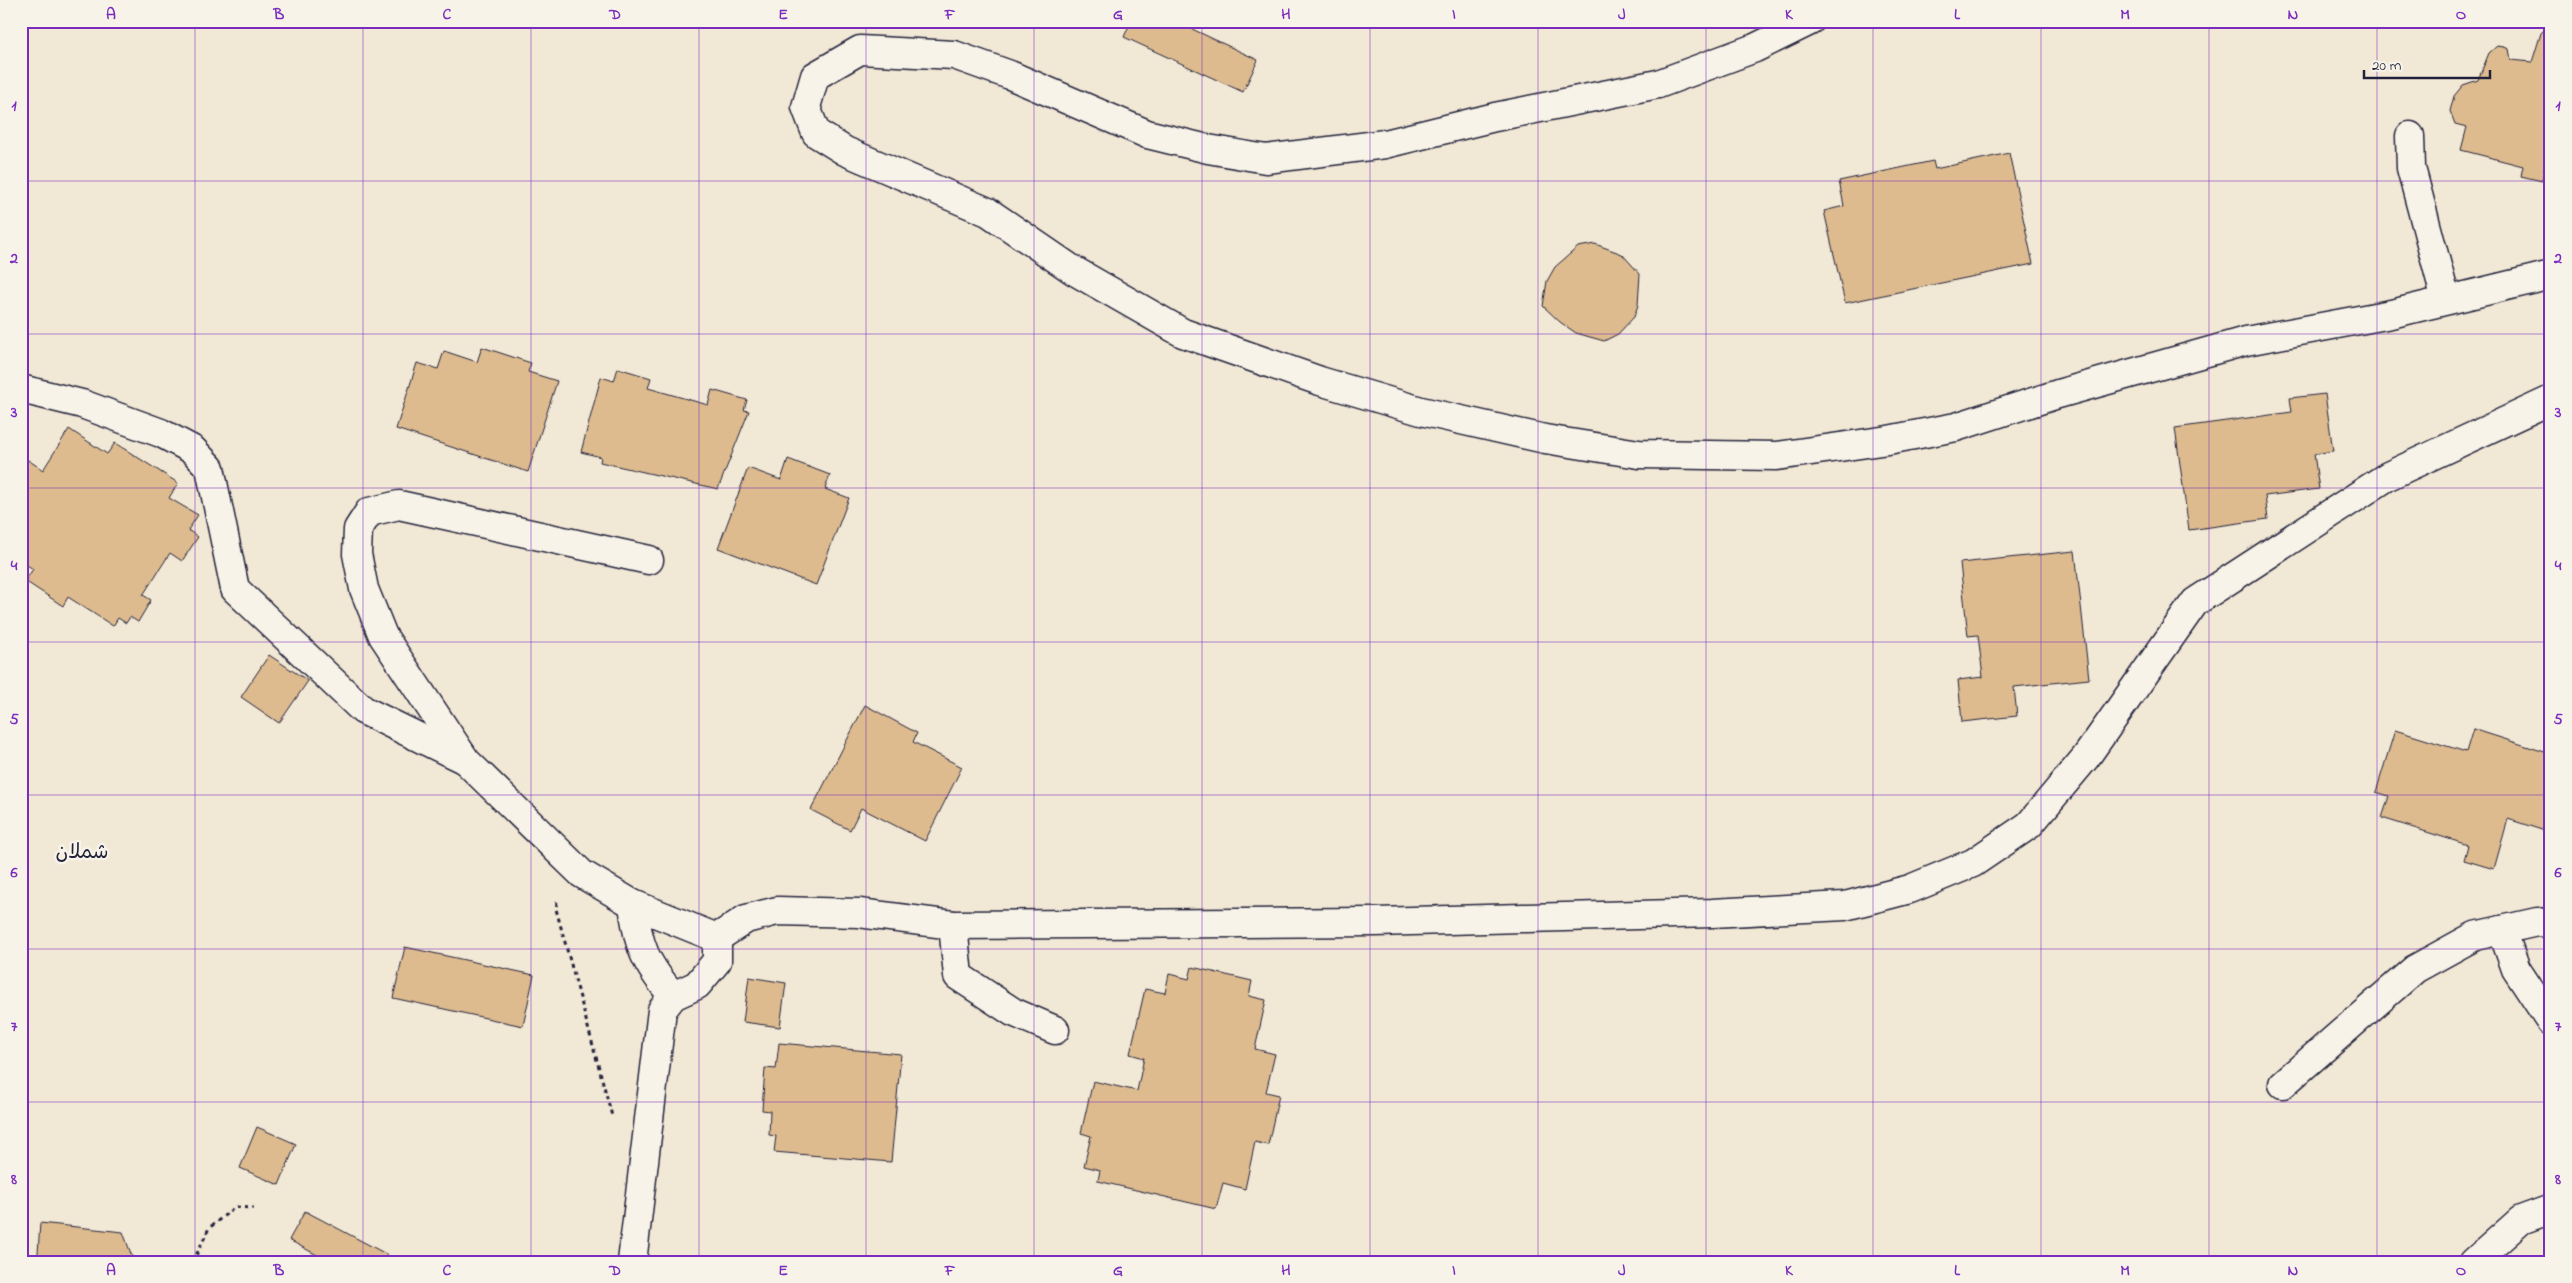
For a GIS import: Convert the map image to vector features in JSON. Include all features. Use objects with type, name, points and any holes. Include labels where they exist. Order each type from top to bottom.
[{"type":"street","points":[[1810,21],[1755,48],[1658,84],[1495,117],[1385,144],[1266,159],[1208,149],[1147,134],[1010,75],[954,55],[860,50],[815,76],[806,107],[816,134],[845,151],[988,212],[1073,270],[1183,333],[1320,381],[1421,411],[1545,439],[1639,454],[1777,456],[1888,440],[1956,427],[2058,394],[2161,367],[2246,341],[2390,314],[2551,275]]},
{"type":"street","points":[[2410,136],[2411,168],[2446,300]]},
{"type":"street","points":[[21,389],[82,404],[161,433],[193,450],[210,468],[235,590],[364,710],[466,761]]},
{"type":"street","points":[[717,938],[746,919],[777,911],[859,913],[953,925],[1375,922],[1712,913],[1845,906],[1910,890],[1973,863],[2028,825],[2086,757],[2196,602],[2388,476],[2551,400]]},
{"type":"street","points":[[649,560],[399,505],[369,512],[358,529],[358,554],[364,589],[383,636],[466,761],[582,874],[633,904],[717,938]]},
{"type":"street","points":[[633,904],[639,941],[647,964],[673,996]]},
{"type":"street","points":[[2283,1084],[2415,969],[2474,936],[2537,922],[2551,923]]},
{"type":"street","points":[[953,925],[958,976],[1014,1012],[1055,1030]]},
{"type":"street","points":[[2502,930],[2516,968],[2551,1022]]},
{"type":"street","points":[[632,1262],[662,1010],[673,996],[698,985],[718,961],[717,938]]},
{"type":"street","points":[[2474,1262],[2521,1220],[2551,1208]]},
{"type":"path","points":[[582,874],[558,891],[556,909],[614,1123]]},
{"type":"path","points":[[193,1262],[209,1228],[236,1207],[254,1208]]},
{"type":"building","points":[[1131,21],[1175,21],[1258,60],[1243,92],[1124,37]]},
{"type":"building","points":[[2550,24],[2551,167],[2545,165],[2542,181],[2521,176],[2523,166],[2461,150],[2467,127],[2455,124],[2450,111],[2454,96],[2463,85],[2478,80],[2489,53],[2497,46],[2509,49],[2511,60],[2532,62],[2541,33]]},
{"type":"building","points":[[2009,153],[2033,264],[1845,303],[1824,211],[1844,206],[1839,181],[1933,161],[1935,169]]},
{"type":"building","points":[[1595,244],[1622,254],[1640,274],[1638,305],[1634,317],[1618,334],[1604,341],[1576,333],[1560,322],[1543,306],[1547,281],[1555,267],[1578,247]]},
{"type":"building","points":[[482,347],[531,363],[528,372],[557,381],[528,472],[396,429],[417,363],[438,369],[444,351],[477,362]]},
{"type":"building","points":[[618,368],[651,378],[648,388],[708,405],[712,390],[747,400],[744,410],[749,411],[718,489],[600,462],[601,457],[581,452],[601,377],[614,381]]},
{"type":"building","points":[[2325,394],[2333,451],[2314,454],[2319,489],[2265,496],[2268,519],[2189,530],[2175,428],[2292,412],[2290,398]]},
{"type":"building","points":[[69,429],[107,454],[115,443],[178,483],[169,498],[198,515],[188,530],[198,537],[182,561],[170,553],[143,595],[151,600],[138,622],[130,617],[126,623],[118,618],[113,626],[68,597],[63,606],[25,581],[33,569],[21,561],[21,471],[28,460],[43,470]]},
{"type":"building","points":[[788,459],[830,475],[825,489],[849,498],[816,585],[718,548],[748,468],[781,480]]},
{"type":"building","points":[[2075,551],[2089,679],[2014,687],[2017,716],[1962,722],[1958,680],[1983,677],[1978,635],[1968,636],[1960,563]]},
{"type":"building","points":[[269,655],[308,681],[279,723],[241,697]]},
{"type":"building","points":[[865,705],[917,733],[913,742],[962,767],[925,841],[861,808],[850,830],[811,810]]},
{"type":"building","points":[[2473,729],[2551,754],[2551,833],[2508,819],[2494,869],[2464,860],[2468,845],[2382,818],[2389,796],[2376,792],[2395,730],[2466,752]]},
{"type":"building","points":[[405,947],[534,975],[523,1026],[393,998]]},
{"type":"building","points":[[1192,967],[1252,981],[1249,996],[1266,1000],[1255,1049],[1275,1054],[1266,1092],[1279,1095],[1268,1145],[1255,1142],[1245,1189],[1223,1183],[1216,1209],[1098,1181],[1100,1170],[1084,1166],[1091,1136],[1081,1133],[1093,1081],[1137,1091],[1144,1058],[1130,1054],[1145,989],[1165,993],[1169,974],[1189,979]]},
{"type":"building","points":[[749,977],[786,983],[780,1027],[743,1022]]},
{"type":"building","points":[[779,1043],[901,1054],[891,1162],[774,1152],[776,1136],[769,1135],[770,1111],[762,1110],[765,1068],[776,1069]]},
{"type":"building","points":[[257,1127],[296,1144],[279,1185],[240,1168]]},
{"type":"building","points":[[305,1211],[388,1255],[384,1262],[330,1262],[289,1240]]},
{"type":"building","points":[[40,1223],[123,1232],[134,1262],[31,1262],[38,1253]]},
{"type":"district","name":"شملان","points":[[82,853]]}]
